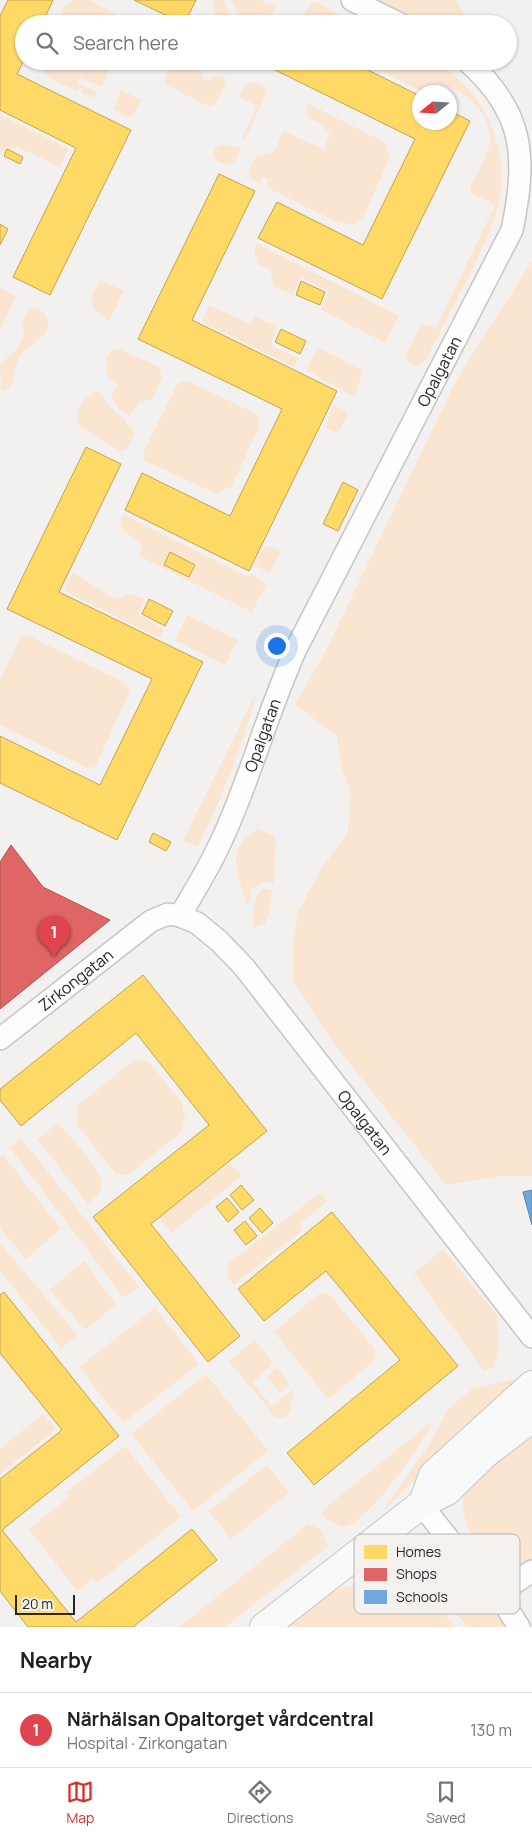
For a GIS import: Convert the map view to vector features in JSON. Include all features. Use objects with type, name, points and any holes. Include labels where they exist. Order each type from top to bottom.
[{"type":"street","points":[[352,0],[382,15]]},
{"type":"street","name":"Opalgatan","points":[[477,70],[487,79],[501,98],[516,131],[520,153],[520,176],[512,230],[296,649],[278,689],[227,828],[216,852],[180,916],[197,923],[219,941],[244,967],[532,1337]]},
{"type":"street","name":"Zirkongatan","points":[[0,1039],[151,921],[168,914],[180,916]]},
{"type":"street","points":[[422,1503],[433,1474],[532,1386]]},
{"type":"street","points":[[382,1534],[422,1503],[447,1492],[485,1454],[532,1418]]},
{"type":"street","points":[[422,1503],[446,1534]]},
{"type":"street","points":[[264,1627],[354,1556]]},
{"type":"street","points":[[520,1579],[532,1571]]},
{"type":"street","points":[[511,1614],[519,1627]]},
{"type":"shaded area","points":[[74,0],[88,0],[116,14],[60,15],[65,6]]},
{"type":"shaded area","points":[[214,0],[223,0],[230,15],[215,15]]},
{"type":"shaded area","points":[[231,0],[259,0],[276,6],[272,15],[238,15]]},
{"type":"shaded area","points":[[378,0],[456,0],[465,15],[408,15]]},
{"type":"shaded area","points":[[314,1],[340,15],[302,15]]},
{"type":"shaded area","points":[[44,70],[109,70],[102,87],[80,78],[78,83],[97,92],[93,98],[82,93],[83,89],[79,87],[77,91],[59,83]]},
{"type":"shaded area","points":[[168,70],[200,70],[205,80],[209,81],[212,77],[225,78],[226,82],[216,102],[211,106],[165,84]]},
{"type":"shaded area","points":[[379,70],[447,70],[468,89],[482,108],[492,128],[499,151],[500,197],[487,238],[470,273],[426,360],[417,366],[408,362],[406,354],[421,324],[436,328],[495,205],[471,193],[470,189],[489,146],[490,135],[488,125],[475,105],[457,91],[457,85],[436,83],[435,85],[412,86]]},
{"type":"shaded area","points":[[251,82],[262,85],[267,92],[245,140],[242,138],[257,106],[239,97],[245,86]]},
{"type":"shaded area","points":[[121,90],[141,100],[134,114],[128,117],[113,109]]},
{"type":"shaded area","points":[[307,103],[384,142],[390,157],[363,218],[355,225],[335,221],[266,187],[268,179],[263,177],[260,183],[252,180],[248,174],[255,157],[274,152],[283,131],[324,149],[330,134],[319,122],[308,118]]},
{"type":"shaded area","points":[[0,115],[69,149],[60,167],[17,147],[0,153]]},
{"type":"shaded area","points":[[225,144],[241,148],[234,163],[225,165],[217,161],[213,155],[215,148]]},
{"type":"shaded area","points":[[257,243],[399,316],[385,343],[320,309],[329,292],[301,277],[293,295],[274,286],[270,270],[258,264],[254,250]]},
{"type":"shaded area","points":[[532,261],[532,1176],[503,1176],[446,1185],[329,1037],[293,980],[294,939],[298,912],[320,871],[348,832],[351,795],[341,765],[337,736],[295,705],[326,650],[458,377]]},
{"type":"shaded area","points":[[100,280],[124,291],[109,321],[96,311],[92,304],[93,296]]},
{"type":"shaded area","points":[[0,288],[16,296],[0,330]]},
{"type":"shaded area","points":[[209,305],[250,324],[255,316],[277,327],[271,346],[299,358],[294,367],[202,322]]},
{"type":"shaded area","points":[[30,308],[41,311],[46,316],[47,329],[19,358],[12,384],[7,390],[1,391],[0,364],[13,353],[24,336],[22,322]]},
{"type":"shaded area","points":[[318,347],[363,371],[354,397],[306,370]]},
{"type":"shaded area","points":[[119,349],[159,367],[162,377],[152,400],[139,402],[130,416],[120,411],[111,397],[118,383],[107,377],[106,358],[111,351]]},
{"type":"shaded area","points":[[187,381],[257,414],[259,427],[232,486],[217,494],[145,461],[143,453],[178,383]]},
{"type":"shaded area","points":[[98,391],[116,413],[126,419],[126,423],[135,433],[126,450],[120,451],[80,427],[78,409],[80,405],[87,397]]},
{"type":"shaded area","points":[[333,404],[348,413],[338,434],[326,428]]},
{"type":"shaded area","points":[[123,514],[248,577],[252,573],[266,585],[252,612],[139,556],[142,543],[123,531],[120,522]]},
{"type":"shaded area","points":[[265,546],[281,551],[269,573],[254,565]]},
{"type":"shaded area","points":[[73,572],[115,599],[130,594],[145,599],[139,615],[164,629],[160,638],[64,591]]},
{"type":"shaded area","points":[[187,615],[238,640],[225,665],[175,640]]},
{"type":"shaded area","points":[[27,635],[126,683],[130,691],[95,767],[88,768],[0,725],[0,680],[20,638]]},
{"type":"shaded area","points":[[258,689],[232,769],[198,847],[183,840]]},
{"type":"shaded area","points":[[258,829],[273,835],[276,841],[274,883],[261,884],[251,890],[250,902],[247,904],[238,873],[237,853],[247,836]]},
{"type":"shaded area","points":[[263,889],[272,890],[269,914],[265,923],[253,928],[255,901],[259,892]]},
{"type":"shaded area","points":[[134,1060],[148,1061],[182,1103],[185,1118],[180,1133],[128,1175],[116,1174],[77,1125],[78,1105]]},
{"type":"shaded area","points":[[58,1123],[92,1162],[101,1179],[102,1186],[100,1191],[88,1204],[37,1139]]},
{"type":"shaded area","points":[[21,1138],[139,1287],[124,1298],[10,1148]]},
{"type":"shaded area","points":[[3,1155],[61,1229],[26,1259],[0,1228],[0,1157]]},
{"type":"shaded area","points":[[230,1163],[242,1176],[171,1233],[159,1218]]},
{"type":"shaded area","points":[[320,1193],[327,1201],[299,1224],[303,1230],[234,1285],[227,1277],[228,1263]]},
{"type":"shaded area","points":[[0,1243],[78,1336],[61,1348],[0,1271]]},
{"type":"shaded area","points":[[443,1249],[497,1315],[499,1349],[493,1368],[484,1371],[414,1273]]},
{"type":"shaded area","points":[[84,1261],[116,1305],[85,1330],[50,1290]]},
{"type":"shaded area","points":[[320,1293],[329,1294],[375,1349],[375,1360],[328,1399],[274,1332]]},
{"type":"shaded area","points":[[155,1308],[199,1364],[123,1423],[79,1367]]},
{"type":"shaded area","points":[[255,1340],[273,1363],[253,1383],[272,1406],[294,1389],[290,1411],[284,1418],[276,1418],[229,1361]]},
{"type":"shaded area","points":[[277,1368],[290,1384],[280,1393],[267,1377]]},
{"type":"shaded area","points":[[206,1374],[268,1451],[193,1511],[131,1434]]},
{"type":"shaded area","points":[[519,1378],[515,1388],[437,1458],[381,1513],[431,1442],[448,1409],[472,1389]]},
{"type":"shaded area","points":[[43,1414],[56,1429],[0,1474],[0,1449]]},
{"type":"shaded area","points":[[434,1420],[393,1482],[365,1513],[352,1523],[342,1527],[324,1518],[322,1511],[325,1508]]},
{"type":"shaded area","points":[[532,1430],[532,1559],[520,1567],[520,1534],[471,1534],[464,1515],[463,1502],[465,1490],[471,1479]]},
{"type":"shaded area","points":[[125,1446],[181,1517],[97,1583],[93,1578],[77,1591],[29,1529],[69,1497],[66,1493]]},
{"type":"shaded area","points":[[267,1465],[289,1493],[231,1539],[209,1511]]},
{"type":"shaded area","points":[[308,1524],[320,1529],[328,1546],[225,1627],[179,1627]]},
{"type":"shaded area","points":[[344,1587],[354,1587],[354,1614],[444,1614],[456,1627],[284,1627],[318,1600]]},
{"type":"shaded area","points":[[456,1614],[498,1614],[504,1627],[467,1627]]},
{"type":"building: Homes","points":[[8,0],[53,0],[46,15],[15,15],[15,70],[19,70],[17,74],[131,130],[50,295],[13,277],[76,148],[0,110],[0,16]]},
{"type":"building: Homes","points":[[134,0],[196,0],[188,15],[165,15]]},
{"type":"building: Homes","points":[[275,70],[368,70],[412,92],[412,130],[457,130],[457,114],[470,121],[382,299],[258,238],[277,202],[363,245],[415,139]]},
{"type":"building: Homes","points":[[7,149],[23,157],[20,164],[4,156]]},
{"type":"building: Homes","points":[[219,174],[255,191],[192,320],[337,391],[249,571],[125,510],[142,473],[230,516],[282,409],[138,339]]},
{"type":"building: Homes","points":[[0,224],[8,229],[0,245]]},
{"type":"building: Homes","points":[[301,281],[325,292],[320,305],[296,295]]},
{"type":"building: Homes","points":[[281,329],[306,341],[300,354],[275,342]]},
{"type":"building: Homes","points":[[86,447],[121,464],[59,592],[203,662],[117,840],[0,783],[0,736],[100,785],[152,679],[7,609]]},
{"type":"building: Homes","points":[[343,482],[358,490],[338,531],[323,524]]},
{"type":"building: Homes","points":[[170,552],[195,565],[189,577],[164,565]]},
{"type":"building: Homes","points":[[149,599],[173,611],[165,626],[142,614]]},
{"type":"building: Homes","points":[[153,833],[171,842],[166,851],[149,842]]},
{"type":"building: Homes","points":[[143,975],[267,1131],[151,1224],[240,1336],[208,1362],[93,1217],[209,1125],[136,1033],[21,1126],[0,1100],[0,1089]]},
{"type":"building: Homes","points":[[241,1185],[254,1200],[242,1210],[230,1195]]},
{"type":"building: Homes","points":[[227,1198],[239,1212],[228,1222],[216,1207]]},
{"type":"building: Homes","points":[[260,1208],[273,1223],[262,1233],[249,1218]]},
{"type":"building: Homes","points":[[332,1212],[458,1366],[314,1485],[287,1453],[400,1360],[326,1271],[264,1321],[238,1289]]},
{"type":"building: Homes","points":[[245,1221],[257,1236],[246,1245],[234,1230]]},
{"type":"building: Homes","points":[[4,1292],[119,1436],[2,1530],[76,1622],[192,1529],[217,1560],[133,1627],[28,1627],[0,1591],[0,1479],[62,1430],[0,1353],[0,1295]]},
{"type":"building: Shops","points":[[11,845],[43,887],[110,920],[0,1009],[0,862]]},
{"type":"building: Schools","points":[[532,1190],[532,1225],[523,1192]]},
{"type":"place","name":"Närhälsan Opaltorget vårdcentral","points":[[54,957]]}]
